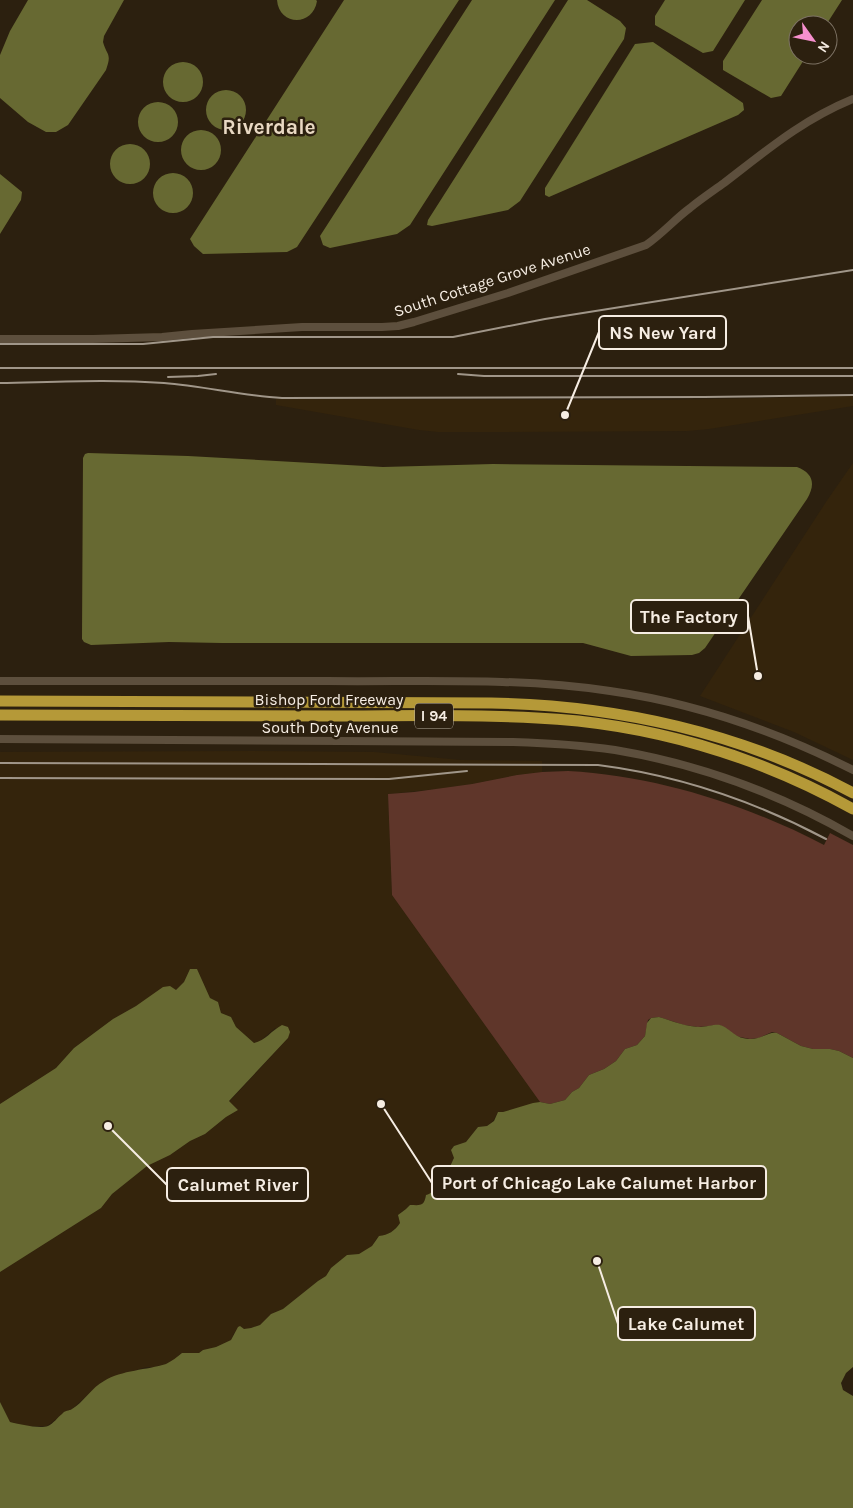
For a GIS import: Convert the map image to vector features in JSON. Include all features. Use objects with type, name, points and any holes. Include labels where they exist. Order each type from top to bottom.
[{"type":"highway","name":"Bishop Ford Freeway","points":[[0,702],[491,703],[557,706],[634,716],[706,733],[775,757],[853,794]]},
{"type":"highway","name":"Bishop Ford Freeway","points":[[0,715],[455,716],[538,718],[590,723],[632,729],[744,759],[790,777],[853,809]]},
{"type":"street","name":"South Cottage Grove Avenue","points":[[0,339],[162,337],[302,327],[382,327],[414,322],[508,293],[646,245],[689,208],[774,144],[809,120],[853,99]]},
{"type":"street","points":[[0,680],[482,682],[574,686],[638,695],[714,714],[786,739],[850,769],[853,760]]},
{"type":"street","name":"South Doty Avenue","points":[[0,739],[512,742],[589,747],[614,750],[671,763],[724,779],[792,805],[853,836]]},
{"type":"shaded area","points":[[28,0],[124,0],[104,36],[103,42],[109,57],[106,70],[68,125],[56,132],[46,132],[28,122],[0,98],[0,55],[10,31]]},
{"type":"shaded area","points":[[277,0],[317,1],[309,15],[303,19],[296,20],[289,19],[284,15],[279,9]]},
{"type":"shaded area","points":[[344,0],[459,0],[297,247],[287,252],[203,254],[194,246],[190,239]]},
{"type":"shaded area","points":[[472,0],[555,0],[410,225],[397,234],[330,248],[323,245],[320,236]]},
{"type":"shaded area","points":[[568,0],[587,0],[620,21],[626,28],[624,39],[520,201],[508,210],[432,226],[427,225],[428,220]]},
{"type":"shaded area","points":[[665,0],[745,0],[713,51],[703,53],[655,25],[655,16]]},
{"type":"shaded area","points":[[762,0],[842,0],[832,15],[788,15],[788,65],[801,65],[781,96],[771,98],[723,70],[723,61]]},
{"type":"shaded area","points":[[653,42],[743,103],[744,110],[738,115],[549,197],[545,195],[545,188],[635,44]]},
{"type":"shaded area","points":[[179,62],[187,62],[194,65],[200,71],[203,82],[200,93],[194,99],[187,102],[179,102],[172,99],[166,93],[163,86],[163,78],[166,71],[172,65]]},
{"type":"shaded area","points":[[222,90],[230,90],[237,93],[243,99],[246,110],[243,121],[237,127],[230,130],[222,130],[215,127],[209,121],[206,114],[206,106],[209,99],[215,93]]},
{"type":"shaded area","points":[[154,102],[162,102],[169,105],[175,111],[178,122],[175,133],[169,139],[162,142],[154,142],[147,139],[141,133],[138,126],[138,118],[141,111],[147,105]]},
{"type":"shaded area","points":[[197,130],[205,130],[212,133],[218,139],[221,150],[218,161],[212,167],[205,170],[197,170],[190,167],[184,161],[181,154],[181,146],[184,139],[190,133]]},
{"type":"shaded area","points":[[126,144],[134,144],[141,147],[147,153],[150,164],[147,175],[141,181],[134,184],[126,184],[119,181],[113,175],[110,168],[110,160],[113,153],[119,147]]},
{"type":"shaded area","points":[[169,173],[177,173],[184,176],[190,182],[193,193],[190,204],[184,210],[177,213],[169,213],[162,210],[156,204],[153,197],[153,189],[156,182],[162,176]]},
{"type":"shaded area","points":[[0,174],[22,192],[21,200],[0,234]]},
{"type":"shaded area","points":[[853,396],[853,406],[687,431],[438,432],[276,405],[276,399],[666,400]]},
{"type":"shaded area","points":[[88,453],[188,456],[383,467],[493,464],[797,467],[807,472],[812,484],[807,499],[705,648],[699,653],[692,655],[631,656],[583,643],[169,642],[91,645],[82,639],[83,458]]},
{"type":"shaded area","points":[[853,463],[853,760],[794,732],[700,696]]},
{"type":"shaded area","points":[[0,752],[374,752],[461,760],[542,761],[542,772],[437,789],[388,794],[392,895],[540,1102],[498,1112],[493,1121],[487,1126],[478,1127],[466,1142],[454,1146],[451,1150],[454,1158],[449,1168],[442,1174],[432,1193],[425,1197],[425,1201],[419,1206],[410,1205],[401,1212],[398,1217],[400,1223],[393,1231],[377,1238],[366,1251],[347,1255],[331,1268],[326,1276],[283,1309],[271,1314],[260,1325],[234,1333],[231,1340],[216,1347],[199,1353],[179,1355],[166,1364],[146,1367],[102,1382],[72,1409],[63,1413],[47,1426],[27,1426],[10,1422],[0,1402],[0,1272],[101,1208],[112,1194],[147,1166],[205,1134],[238,1110],[229,1102],[288,1038],[275,1028],[259,1042],[254,1043],[236,1027],[231,1017],[221,1013],[218,1002],[210,998],[197,969],[190,969],[184,982],[176,990],[136,1006],[113,1019],[74,1048],[56,1068],[0,1104]]},
{"type":"shaded area","points":[[568,771],[634,779],[700,794],[763,817],[824,845],[830,833],[853,845],[853,1058],[839,1051],[801,1046],[772,1032],[759,1038],[750,1039],[735,1036],[720,1025],[698,1027],[684,1025],[659,1017],[651,1018],[648,1020],[645,1036],[637,1045],[625,1049],[616,1061],[604,1069],[589,1075],[579,1088],[572,1092],[565,1100],[550,1104],[540,1102],[392,895],[388,794],[472,784],[517,775]]},
{"type":"shaded area","points":[[190,969],[197,969],[210,998],[218,1002],[221,1013],[231,1017],[236,1027],[254,1043],[262,1040],[282,1025],[288,1027],[290,1032],[288,1038],[229,1101],[238,1110],[205,1134],[147,1166],[112,1194],[101,1208],[0,1272],[0,1104],[56,1068],[74,1048],[113,1019],[163,987],[170,986],[176,990],[184,982]]},
{"type":"shaded area","points":[[659,1017],[696,1027],[720,1025],[745,1039],[755,1039],[771,1033],[777,1033],[801,1046],[839,1051],[853,1058],[853,1367],[846,1373],[841,1383],[843,1390],[853,1396],[853,1508],[0,1508],[0,1402],[10,1422],[34,1427],[48,1426],[64,1412],[76,1406],[95,1387],[111,1377],[166,1364],[182,1353],[199,1353],[231,1340],[240,1326],[244,1329],[260,1325],[271,1314],[283,1309],[326,1276],[331,1268],[347,1255],[359,1254],[372,1246],[379,1236],[394,1230],[400,1223],[398,1215],[410,1205],[423,1203],[426,1195],[434,1190],[437,1176],[441,1177],[454,1158],[451,1150],[454,1146],[466,1142],[478,1127],[487,1126],[494,1121],[498,1112],[533,1103],[550,1104],[565,1100],[572,1092],[579,1088],[589,1075],[604,1069],[616,1061],[625,1049],[637,1045],[645,1036],[647,1023],[651,1018]]},
{"type":"railway","points":[[0,344],[143,344],[213,337],[453,337],[545,319],[853,270]]},
{"type":"railway","points":[[0,368],[853,368]]},
{"type":"railway","points":[[168,377],[216,374]]},
{"type":"railway","points":[[458,374],[484,376],[853,376]]},
{"type":"railway","points":[[0,383],[144,382],[179,384],[282,398],[853,395]]},
{"type":"railway","points":[[0,763],[598,765],[657,776],[715,792],[772,813],[826,839]]},
{"type":"railway","points":[[0,778],[389,779],[467,771]]},
{"type":"place","name":"NS New Yard","points":[[565,415]]},
{"type":"place","name":"The Factory","points":[[758,676]]},
{"type":"place","name":"Port of Chicago Lake Calumet Harbor","points":[[381,1104]]},
{"type":"place","name":"Calumet River","points":[[108,1126]]},
{"type":"place","name":"Lake Calumet","points":[[597,1261]]},
{"type":"district","name":"Riverdale","points":[[269,127]]}]
